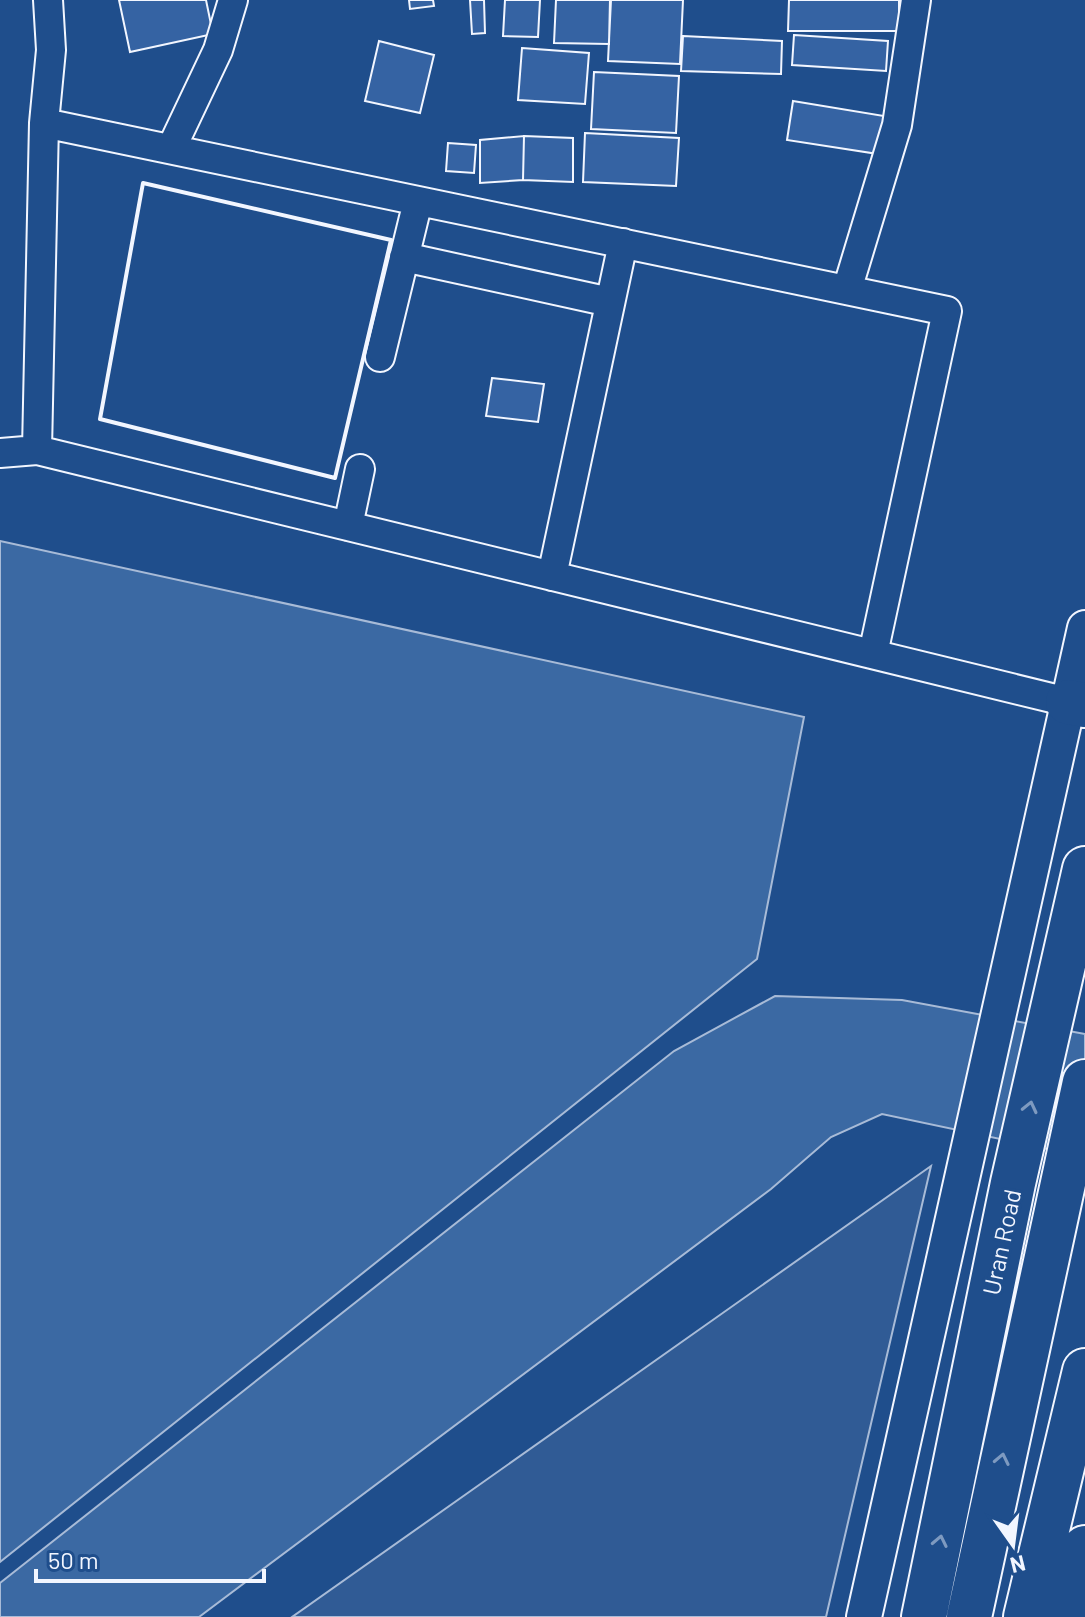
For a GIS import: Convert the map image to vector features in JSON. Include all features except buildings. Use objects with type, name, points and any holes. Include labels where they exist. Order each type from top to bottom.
[{"type":"highway","name":"Uran Road","points":[[924,1617],[1013,1183],[1085,869]]},
{"type":"highway","name":"Uran Road","points":[[969,1617],[1085,1082]]},
{"type":"highway","points":[[1026,1617],[1085,1371]]},
{"type":"highway","points":[[1067,1617],[1085,1548]]},
{"type":"street","points":[[37,450],[44,123],[51,50],[48,0]]},
{"type":"street","points":[[171,149],[218,50],[233,0]]},
{"type":"street","points":[[847,290],[897,125],[916,0]]},
{"type":"street","points":[[44,123],[947,311],[873,654]]},
{"type":"street","points":[[380,357],[418,201]]},
{"type":"street","points":[[552,576],[623,243]]},
{"type":"street","points":[[404,257],[610,302]]},
{"type":"street","points":[[0,453],[37,450],[1076,704]]},
{"type":"street","points":[[348,526],[360,469]]},
{"type":"street","points":[[864,1617],[1007,977],[1076,704],[1085,628]]},
{"type":"shaded area","points":[[0,541],[804,717],[757,959],[0,1562]]},
{"type":"shaded area","points":[[775,996],[902,1000],[1085,1034],[1085,1157],[882,1114],[831,1137],[771,1189],[199,1617],[0,1617],[0,1583],[674,1051]]},
{"type":"shaded area","points":[[931,1166],[826,1617],[292,1617]]},
{"type":"wall","points":[[143,183],[391,240],[335,478],[100,419],[143,183]]}]
